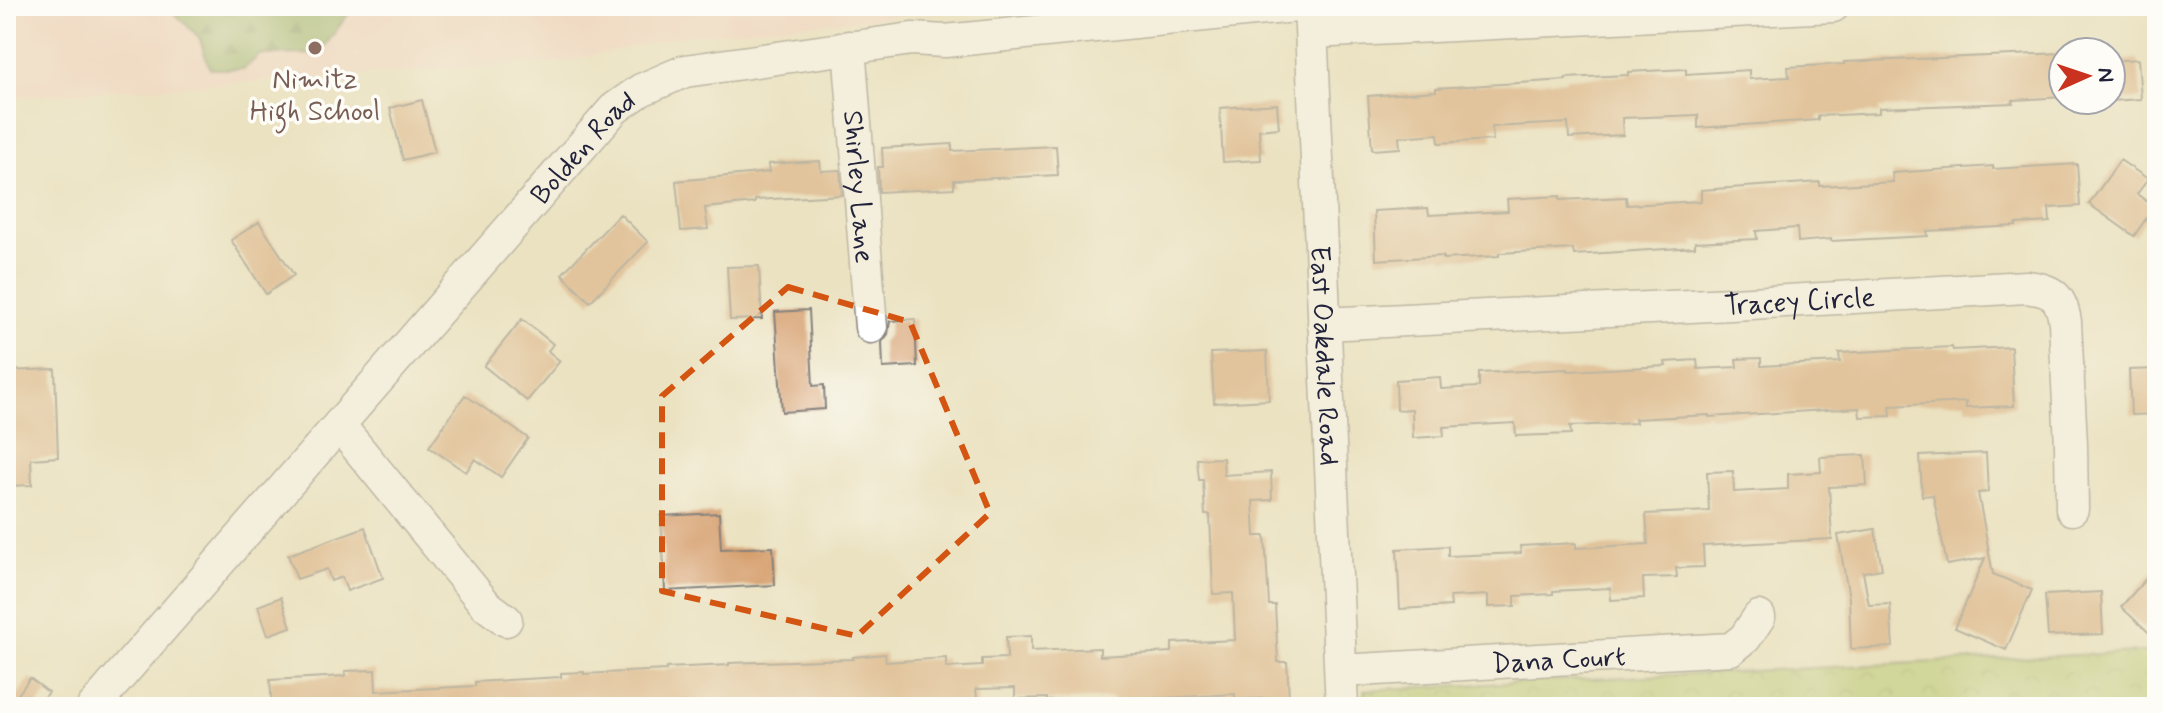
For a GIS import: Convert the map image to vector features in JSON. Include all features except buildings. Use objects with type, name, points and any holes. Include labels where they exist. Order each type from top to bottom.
[{"type":"street","name":"Bolden Road","points":[[93,707],[614,109],[641,90],[685,71],[912,39],[945,41],[1306,15],[1833,6]]},
{"type":"street","name":"East Oakdale Road","points":[[1306,15],[1342,707]]},
{"type":"street","name":"Shirley Lane","points":[[849,47],[871,327]]},
{"type":"street","name":"Tracey Circle","points":[[1324,324],[2042,288],[2053,294],[2063,306],[2072,509]]},
{"type":"street","points":[[339,425],[486,605],[506,620]]},
{"type":"street","name":"Dana Court","points":[[1341,671],[1731,649],[1745,638],[1759,617]]},
{"type":"highlighted area","points":[[788,287],[910,322],[990,513],[857,636],[662,591],[662,396]]},
{"type":"shaded area","name":"Nimitz High School","points":[[6,6],[1012,6],[688,35],[562,62],[6,97]]},
{"type":"green space","points":[[167,6],[354,6],[319,54],[259,55],[244,69],[210,69],[199,37]]},
{"type":"green space","points":[[2157,651],[2157,707],[1365,707],[1364,690]]},
{"type":"place","name":"Nimitz High School","points":[[315,48]]}]
